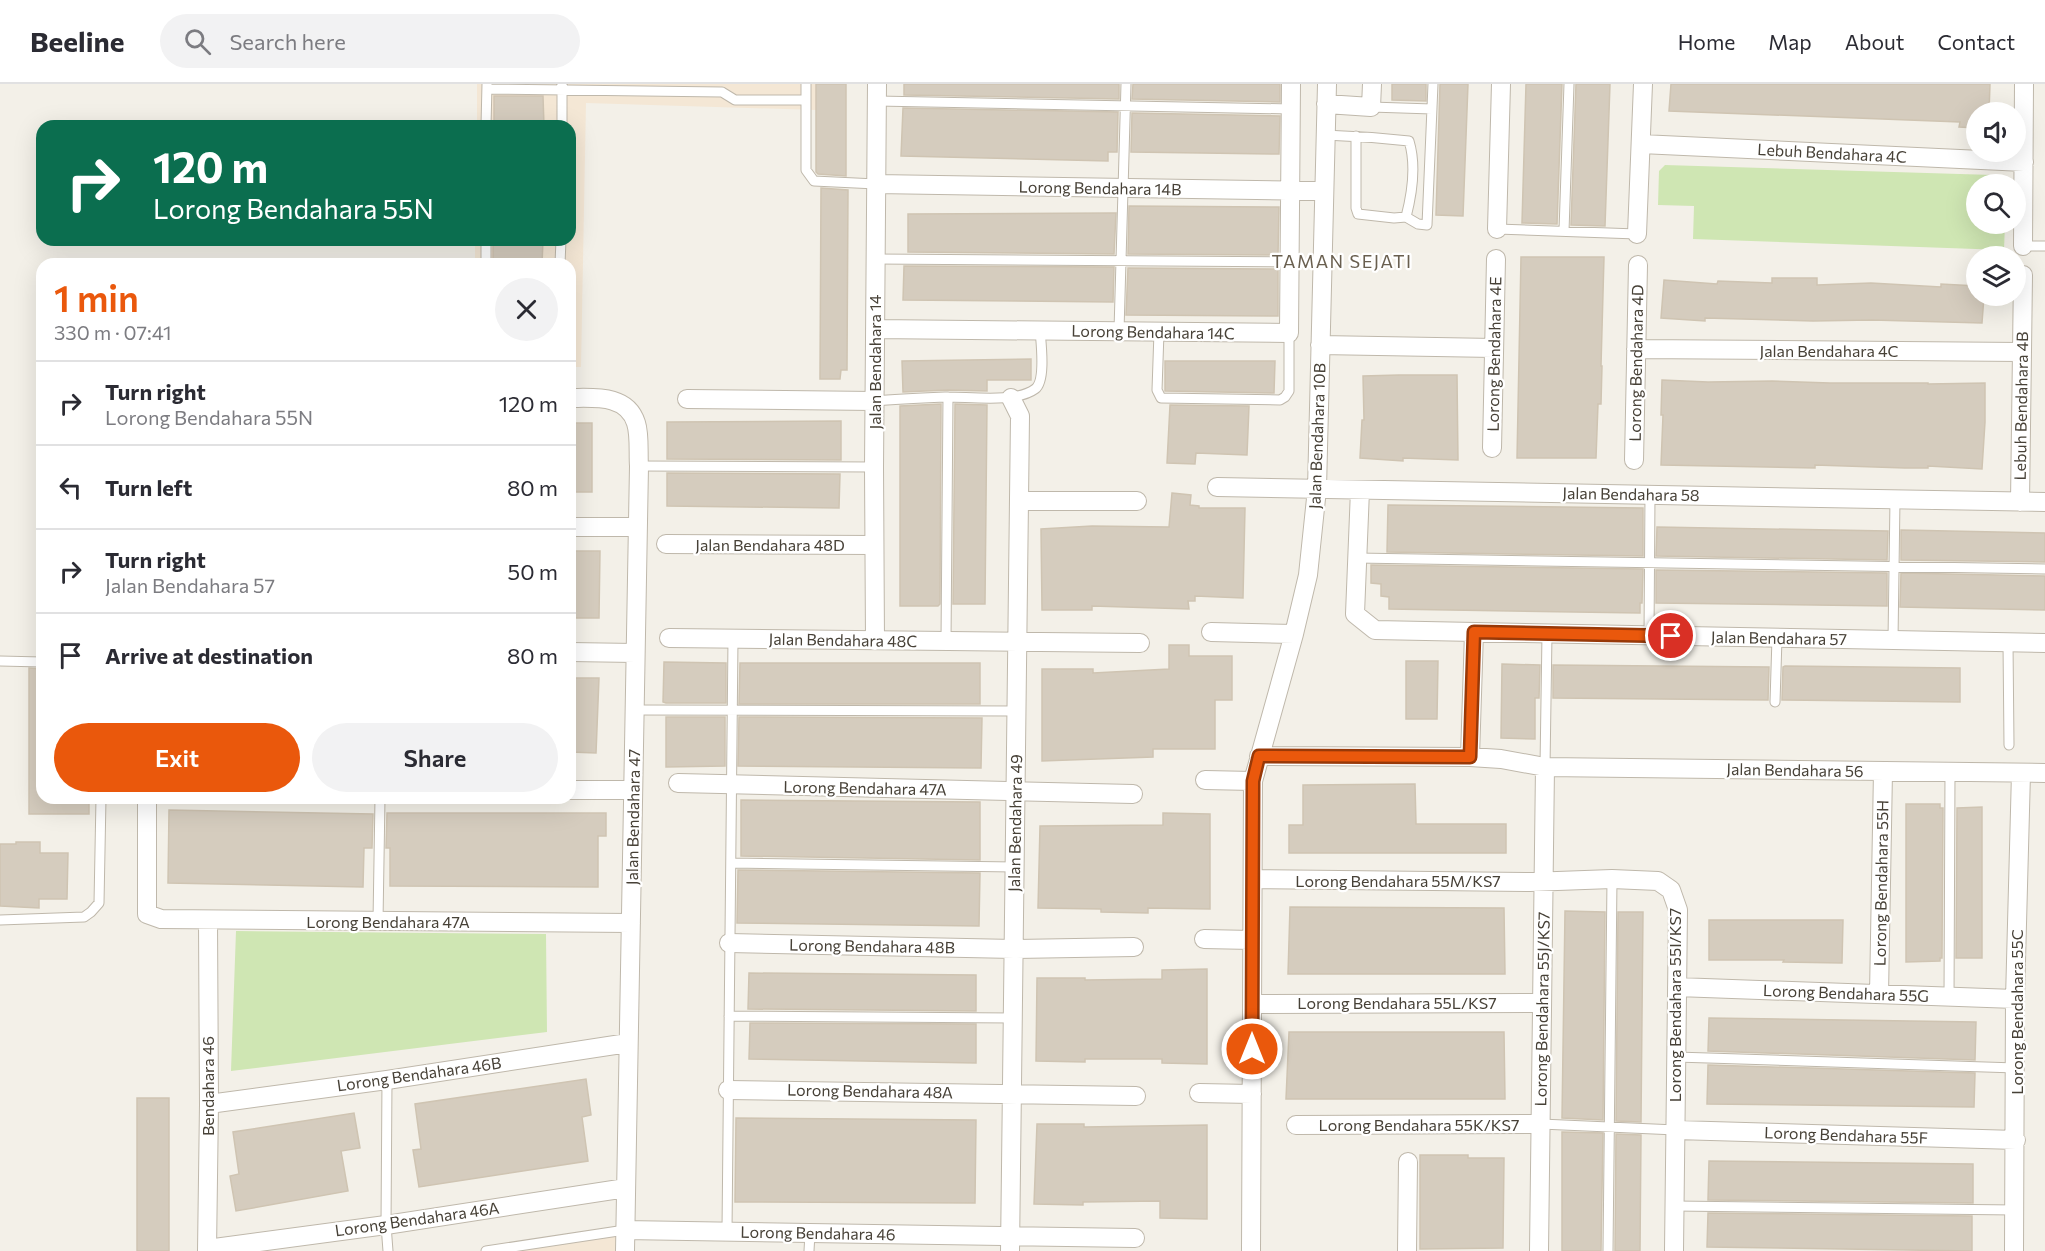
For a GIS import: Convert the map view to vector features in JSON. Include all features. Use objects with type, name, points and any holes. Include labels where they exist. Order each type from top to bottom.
[{"type":"street","points":[[1289,333],[1292,84]]},
{"type":"street","name":"Jalan Bendahara 10B","points":[[1251,1251],[1253,781],[1308,575],[1317,489],[1327,84]]},
{"type":"street","points":[[1326,104],[1371,107],[1372,84]]},
{"type":"street","points":[[1497,229],[1501,84]]},
{"type":"street","points":[[1637,234],[1643,84]]},
{"type":"street","points":[[2024,84],[2024,102]]},
{"type":"street","name":"Jalan Bendahara 14","points":[[875,641],[874,400],[877,93]]},
{"type":"street","name":"Lebuh Bendahara 4C","points":[[1641,144],[1966,159]]},
{"type":"street","points":[[2023,246],[2024,162]]},
{"type":"street","name":"Lorong Bendahara 14B","points":[[876,184],[1323,191]]},
{"type":"street","name":"Lorong Bendahara 4E","points":[[1492,448],[1496,259]]},
{"type":"street","name":"Lorong Bendahara 4D","points":[[1634,460],[1638,265]]},
{"type":"street","name":"Lebuh Bendahara 4B","points":[[2020,501],[2023,306]]},
{"type":"street","name":"Lorong Bendahara 14C","points":[[875,329],[1289,333]]},
{"type":"street","points":[[1320,345],[1494,348]]},
{"type":"street","name":"Jalan Bendahara 4C","points":[[1636,349],[2022,352]]},
{"type":"street","name":"Jalan Bendahara 47","points":[[576,398],[608,398],[628,408],[636,423],[639,466],[625,1251]]},
{"type":"street","name":"Jalan Bendahara 49","points":[[1010,1244],[1020,416],[1011,398]]},
{"type":"street","points":[[687,399],[874,400]]},
{"type":"street","name":"Jalan Bendahara 58","points":[[1217,487],[2045,502]]},
{"type":"street","name":"Jalan Bendahara 57","points":[[1360,489],[1355,614],[1375,630],[2045,643]]},
{"type":"street","points":[[1019,501],[1137,501]]},
{"type":"street","points":[[576,526],[638,527]]},
{"type":"street","name":"Jalan Bendahara 48D","points":[[666,544],[874,545]]},
{"type":"street","points":[[1211,632],[1294,634]]},
{"type":"street","points":[[1470,757],[1474,632]]},
{"type":"street","name":"Jalan Bendahara 48C","points":[[669,638],[1140,643]]},
{"type":"street","points":[[576,652],[636,653]]},
{"type":"street","name":"Jalan Bendahara 56","points":[[1259,756],[1470,757],[1501,759],[1545,768],[2045,773]]},
{"type":"street","name":"Lorong Bendahara 55J/KS7","points":[[1539,1251],[1545,768]]},
{"type":"street","name":"Lorong Bendahara 55H","points":[[1879,994],[1883,771]]},
{"type":"street","name":"Lorong Bendahara 55C","points":[[2014,1251],[2015,999],[2021,773]]},
{"type":"street","points":[[1205,780],[1253,781]]},
{"type":"street","name":"Lorong Bendahara 47A","points":[[678,783],[1133,794]]},
{"type":"street","points":[[576,790],[633,790]]},
{"type":"street","name":"Lorong Bendahara 47A","points":[[147,804],[147,914],[161,919],[631,923]]},
{"type":"street","name":"Lorong Bendahara 55M/KS7","points":[[1253,879],[1544,882]]},
{"type":"street","name":"Lorong Bendahara 55I/KS7","points":[[1544,882],[1612,879],[1658,881],[1671,890],[1678,910],[1674,1251]]},
{"type":"street","name":"Bendahara 46","points":[[207,1250],[208,921]]},
{"type":"street","points":[[1204,939],[1252,940]]},
{"type":"street","name":"Lorong Bendahara 48B","points":[[729,943],[1014,949],[1134,947]]},
{"type":"street","name":"Lorong Bendahara 55G","points":[[1677,987],[2015,999]]},
{"type":"street","name":"Lorong Bendahara 55L/KS7","points":[[1252,1004],[1542,1003]]},
{"type":"street","name":"Lorong Bendahara 46B","points":[[209,1104],[387,1080],[628,1042]]},
{"type":"street","name":"Lorong Bendahara 48A","points":[[728,1090],[1136,1096]]},
{"type":"street","points":[[1199,1093],[1252,1094]]},
{"type":"street","name":"Lorong Bendahara 55K/KS7","points":[[1296,1125],[1541,1124]]},
{"type":"street","name":"Lorong Bendahara 55F","points":[[1676,1130],[2016,1140]]},
{"type":"street","points":[[1407,1251],[1408,1162]]},
{"type":"street","name":"Lorong Bendahara 46A","points":[[207,1250],[626,1188]]},
{"type":"street","name":"Lorong Bendahara 46","points":[[625,1230],[727,1231],[809,1242],[1010,1244],[1135,1238]]},
{"type":"lane","points":[[806,84],[806,170],[809,176],[814,181],[876,184]]},
{"type":"lane","points":[[1119,331],[1126,84]]},
{"type":"lane","points":[[1356,136],[1356,208],[1358,214],[1406,217],[1418,225],[1427,225],[1433,84]]},
{"type":"lane","points":[[1564,231],[1569,84]]},
{"type":"lane","points":[[486,120],[487,87],[722,88],[735,100],[806,100]]},
{"type":"lane","points":[[562,87],[562,120]]},
{"type":"lane","points":[[877,93],[1125,105],[1291,109]]},
{"type":"lane","points":[[1371,107],[1432,110]]},
{"type":"lane","points":[[1325,135],[1409,141],[1412,151],[1412,173],[1406,217]]},
{"type":"lane","points":[[1497,229],[1637,234]]},
{"type":"lane","points":[[2026,246],[2045,246]]},
{"type":"lane","points":[[875,259],[1290,262]]},
{"type":"lane","points":[[874,400],[948,397],[1011,398],[1036,389],[1042,371],[1040,330]]},
{"type":"lane","points":[[1159,332],[1157,390],[1161,398],[1280,400],[1288,392],[1289,333]]},
{"type":"lane","points":[[946,642],[948,397]]},
{"type":"lane","points":[[639,466],[874,467]]},
{"type":"lane","points":[[1649,636],[1650,495]]},
{"type":"lane","points":[[1893,640],[1895,500]]},
{"type":"lane","points":[[1356,558],[2045,569]]},
{"type":"lane","points":[[1545,768],[1547,634]]},
{"type":"lane","points":[[1775,702],[1777,638]]},
{"type":"lane","points":[[727,1231],[733,639]]},
{"type":"lane","points":[[2008,643],[2009,745]]},
{"type":"lane","points":[[0,661],[36,662]]},
{"type":"lane","points":[[634,710],[1017,711]]},
{"type":"lane","points":[[1948,997],[1950,772]]},
{"type":"lane","points":[[0,920],[84,917],[99,903],[101,804]]},
{"type":"lane","points":[[378,921],[380,804]]},
{"type":"lane","points":[[730,863],[1015,867]]},
{"type":"lane","points":[[1608,1251],[1612,879]]},
{"type":"lane","points":[[729,1016],[1013,1018]]},
{"type":"lane","points":[[1676,1057],[2016,1068]]},
{"type":"lane","points":[[387,1080],[387,1251]]},
{"type":"lane","points":[[1541,1124],[1676,1130]]},
{"type":"lane","points":[[1674,1206],[2015,1210]]},
{"type":"lane","points":[[486,1251],[625,1230]]},
{"type":"shaded area","points":[[477,84],[817,84],[816,110],[586,103],[581,367],[576,367],[576,258],[475,258],[475,246],[576,246],[576,120],[477,120]]},
{"type":"shaded area","points":[[619,1235],[619,1251],[503,1251]]},
{"type":"green space","points":[[1665,165],[1966,174],[1966,234],[2005,234],[2004,246],[1966,246],[1966,249],[1693,239],[1694,206],[1658,205],[1659,171]]},
{"type":"green space","points":[[236,931],[546,934],[547,1032],[231,1071]]},
{"type":"building","points":[[816,84],[846,84],[846,176],[816,172]]},
{"type":"building","points":[[904,84],[1119,84],[1119,99],[904,95]]},
{"type":"building","points":[[1133,84],[1280,84],[1280,102],[1132,99]]},
{"type":"building","points":[[1392,84],[1426,84],[1426,101],[1392,100]]},
{"type":"building","points":[[1440,84],[1468,84],[1463,216],[1436,215]]},
{"type":"building","points":[[1526,84],[1562,84],[1557,224],[1522,223]]},
{"type":"building","points":[[1576,84],[1610,84],[1605,226],[1571,225]]},
{"type":"building","points":[[1671,84],[1990,84],[1989,102],[1966,102],[1966,127],[1959,127],[1960,122],[1669,111]]},
{"type":"building","points":[[494,96],[543,96],[544,120],[494,120]]},
{"type":"building","points":[[903,108],[1118,112],[1117,152],[1108,152],[1108,161],[901,156]]},
{"type":"building","points":[[1132,113],[1280,116],[1279,154],[1131,152]]},
{"type":"building","points":[[821,188],[848,190],[847,370],[841,370],[840,379],[820,379]]},
{"type":"building","points":[[1129,206],[1279,207],[1278,255],[1128,254]]},
{"type":"building","points":[[1116,213],[1114,254],[908,252],[908,214]]},
{"type":"building","points":[[493,246],[543,246],[542,258],[493,258]]},
{"type":"building","points":[[1521,257],[1604,257],[1601,404],[1598,404],[1596,458],[1517,458]]},
{"type":"building","points":[[904,266],[1114,267],[1113,302],[903,300]]},
{"type":"building","points":[[1128,268],[1278,269],[1278,316],[1126,315]]},
{"type":"building","points":[[1772,278],[1817,278],[1817,285],[1871,283],[1941,287],[1941,284],[1966,285],[1966,306],[1983,306],[1982,323],[1705,318],[1705,321],[1661,318],[1664,280],[1717,284],[1718,281],[1772,283]]},
{"type":"building","points":[[1031,359],[1031,380],[987,380],[987,391],[903,392],[902,361]]},
{"type":"building","points":[[1165,361],[1275,361],[1274,393],[1165,391]]},
{"type":"building","points":[[1457,375],[1458,460],[1403,458],[1403,461],[1360,458],[1362,420],[1364,420],[1363,376]]},
{"type":"building","points":[[1662,380],[1985,383],[1982,469],[1928,466],[1928,468],[1905,468],[1815,465],[1815,468],[1661,465]]},
{"type":"building","points":[[941,404],[940,604],[938,606],[900,606],[900,406]]},
{"type":"building","points":[[955,404],[987,405],[985,604],[953,604]]},
{"type":"building","points":[[1170,405],[1249,406],[1247,455],[1196,453],[1195,464],[1167,463]]},
{"type":"building","points":[[841,421],[841,460],[667,459],[667,422]]},
{"type":"building","points":[[576,423],[592,423],[592,492],[576,492]]},
{"type":"building","points":[[667,473],[840,474],[839,508],[667,506]]},
{"type":"building","points":[[1172,493],[1191,495],[1190,505],[1199,506],[1199,508],[1245,508],[1243,598],[1195,596],[1195,601],[1188,601],[1189,609],[1092,606],[1092,610],[1042,610],[1041,529],[1092,526],[1169,527]]},
{"type":"building","points":[[1388,505],[1643,508],[1643,556],[1387,552]]},
{"type":"building","points":[[1657,527],[1888,531],[1887,560],[1656,556]]},
{"type":"building","points":[[1901,530],[2045,533],[2045,562],[1901,560]]},
{"type":"building","points":[[576,551],[600,551],[599,618],[576,618]]},
{"type":"building","points":[[1371,565],[1643,569],[1642,603],[1640,603],[1640,613],[1389,609],[1389,597],[1381,596],[1381,584],[1371,583]]},
{"type":"building","points":[[1656,570],[1887,573],[1887,606],[1656,603]]},
{"type":"building","points":[[1901,573],[2045,576],[2045,610],[1900,607]]},
{"type":"building","points":[[1169,645],[1189,645],[1189,656],[1232,656],[1232,700],[1215,700],[1215,749],[1153,749],[1153,757],[1042,761],[1042,669],[1093,669],[1093,673],[1169,669]]},
{"type":"building","points":[[1406,661],[1438,661],[1437,719],[1406,719]]},
{"type":"building","points":[[664,662],[726,663],[726,703],[663,702]]},
{"type":"building","points":[[740,663],[980,663],[980,704],[739,704]]},
{"type":"building","points":[[1502,664],[1540,665],[1539,698],[1535,698],[1535,739],[1501,738]]},
{"type":"building","points":[[1553,665],[1769,667],[1768,700],[1553,698]]},
{"type":"building","points":[[1783,667],[1960,668],[1960,702],[1782,700]]},
{"type":"building","points":[[29,668],[36,669],[36,804],[89,804],[89,814],[29,814]]},
{"type":"building","points":[[576,678],[599,678],[596,753],[576,752]]},
{"type":"building","points":[[666,717],[725,717],[725,766],[666,767]]},
{"type":"building","points":[[739,717],[982,718],[981,768],[738,766]]},
{"type":"building","points":[[1415,784],[1416,824],[1506,824],[1506,853],[1289,853],[1289,825],[1303,825],[1303,785]]},
{"type":"building","points":[[741,800],[980,802],[980,860],[741,856]]},
{"type":"building","points":[[1906,804],[1940,804],[1940,808],[1943,808],[1942,958],[1940,961],[1906,962]]},
{"type":"building","points":[[1982,807],[1982,958],[1956,958],[1957,808]]},
{"type":"building","points":[[169,810],[373,814],[372,848],[364,848],[363,887],[168,883]]},
{"type":"building","points":[[387,813],[606,813],[606,836],[598,836],[598,887],[390,886],[390,848],[386,848]]},
{"type":"building","points":[[1163,813],[1210,814],[1210,909],[1148,908],[1148,913],[1101,912],[1101,909],[1038,908],[1040,826],[1163,825]]},
{"type":"building","points":[[16,842],[40,842],[40,853],[68,853],[67,899],[39,899],[39,908],[0,906],[0,844],[16,844]]},
{"type":"building","points":[[738,870],[980,873],[979,926],[737,923]]},
{"type":"building","points":[[1290,907],[1504,908],[1505,974],[1288,974]]},
{"type":"building","points":[[1565,911],[1605,912],[1603,1120],[1562,1118]]},
{"type":"building","points":[[1618,912],[1643,912],[1641,1122],[1616,1121]]},
{"type":"building","points":[[1709,920],[1843,920],[1842,963],[1709,960]]},
{"type":"building","points":[[1207,969],[1207,1064],[1162,1063],[1162,1059],[1036,1061],[1037,978],[1162,979],[1162,970]]},
{"type":"building","points":[[749,973],[976,975],[976,1011],[748,1009]]},
{"type":"building","points":[[1709,1018],[1976,1022],[1975,1060],[1708,1051]]},
{"type":"building","points":[[750,1023],[976,1024],[976,1063],[749,1059]]},
{"type":"building","points":[[1289,1032],[1504,1032],[1505,1099],[1286,1099]]},
{"type":"building","points":[[1708,1065],[1975,1073],[1974,1107],[1707,1104]]},
{"type":"building","points":[[586,1079],[591,1115],[582,1117],[588,1161],[419,1187],[413,1150],[421,1149],[415,1104]]},
{"type":"building","points":[[137,1098],[169,1098],[169,1251],[137,1251]]},
{"type":"building","points":[[354,1113],[360,1148],[341,1151],[348,1191],[236,1211],[230,1176],[239,1174],[233,1132]]},
{"type":"building","points":[[736,1118],[976,1120],[975,1203],[735,1202]]},
{"type":"building","points":[[1037,1124],[1084,1124],[1084,1127],[1207,1125],[1207,1219],[1160,1218],[1160,1201],[1083,1202],[1083,1205],[1034,1204]]},
{"type":"building","points":[[1562,1132],[1603,1133],[1601,1251],[1562,1251]]},
{"type":"building","points":[[1616,1134],[1641,1135],[1640,1251],[1615,1251]]},
{"type":"building","points":[[1420,1155],[1504,1158],[1503,1248],[1420,1249]]},
{"type":"building","points":[[1709,1161],[1973,1164],[1973,1203],[1708,1200]]},
{"type":"building","points":[[1708,1213],[1972,1216],[1972,1251],[1707,1247]]},
{"type":"district","name":"TAMAN SEJATI","points":[[1342,262]]},
{"type":"route","points":[[1252,1049],[1253,781],[1259,756],[1470,757],[1474,632],[1671,636]]}]
